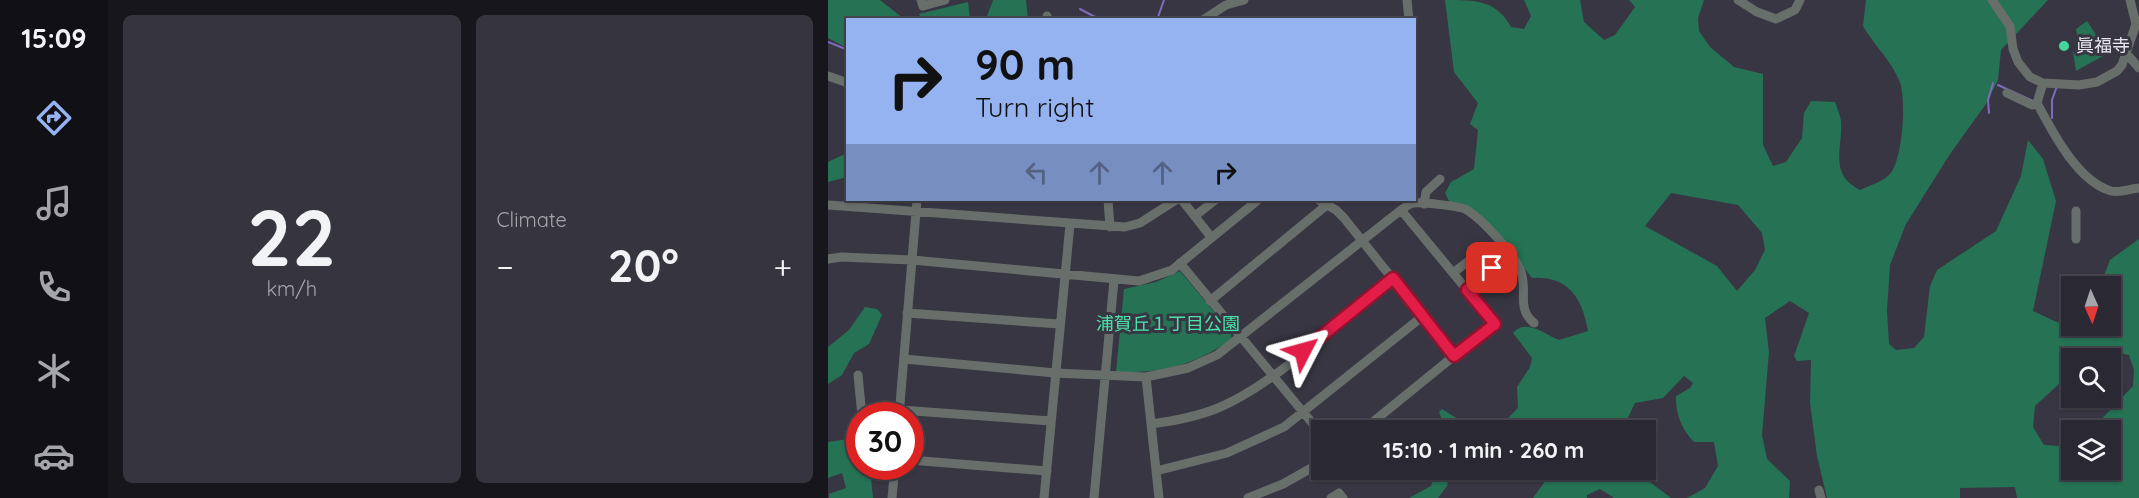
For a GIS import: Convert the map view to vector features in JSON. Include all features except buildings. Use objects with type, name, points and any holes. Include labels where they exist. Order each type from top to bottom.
[{"type":"street","points":[[921,0],[923,6],[945,0]]},
{"type":"street","points":[[1205,18],[1215,10],[1244,0]]},
{"type":"street","points":[[1407,0],[1409,18]]},
{"type":"street","points":[[1738,0],[1757,12],[1776,19],[1795,10],[1800,0]]},
{"type":"street","points":[[1992,0],[2010,26],[2013,49],[2018,62],[2030,77],[2043,83],[2091,84],[2116,71],[2122,65],[2136,24],[2130,0]]},
{"type":"street","points":[[2125,52],[2139,68]]},
{"type":"street","points":[[828,76],[846,82]]},
{"type":"street","points":[[2043,83],[2037,103],[2059,145],[2088,175],[2111,190],[2139,188]]},
{"type":"street","points":[[2007,93],[2032,105],[2037,103]]},
{"type":"street","points":[[1424,204],[1426,192],[1440,179]]},
{"type":"street","points":[[901,402],[917,201]]},
{"type":"street","points":[[1108,201],[1110,227]]},
{"type":"street","points":[[828,205],[1125,227],[1140,223],[1174,201]]},
{"type":"street","points":[[1183,201],[1211,237]]},
{"type":"street","points":[[1195,216],[1214,201]]},
{"type":"street","points":[[828,259],[841,257],[912,260],[1114,280],[1151,279],[1180,263],[1257,201]]},
{"type":"street","points":[[1321,201],[1336,210],[1361,239],[1454,356]]},
{"type":"street","points":[[904,360],[1055,373],[1146,377],[1194,366],[1217,355],[1361,239],[1412,203],[1466,209],[1485,225],[1516,261],[1522,273],[1521,299],[1525,315],[1534,322]]},
{"type":"street","points":[[1210,301],[1328,204]]},
{"type":"street","points":[[1375,420],[1495,324],[1401,210]]},
{"type":"street","points":[[2076,211],[2076,239]]},
{"type":"street","points":[[1044,498],[1070,224]]},
{"type":"street","points":[[1453,273],[1479,253]]},
{"type":"street","points":[[1180,263],[1311,422]]},
{"type":"street","points":[[1467,290],[1492,268]]},
{"type":"street","points":[[1151,424],[1199,415],[1221,407],[1272,376],[1393,278]]},
{"type":"street","points":[[1095,498],[1114,280]]},
{"type":"street","points":[[908,312],[1059,324]]},
{"type":"street","points":[[1156,471],[1227,453],[1284,427],[1423,316]]},
{"type":"street","points":[[858,375],[860,402]]},
{"type":"street","points":[[1146,377],[1159,498]]},
{"type":"street","points":[[848,389],[859,388]]},
{"type":"street","points":[[924,414],[1051,422]]},
{"type":"street","points":[[924,461],[1047,471]]},
{"type":"street","points":[[1248,498],[1283,484],[1311,468]]},
{"type":"street","points":[[892,498],[894,480]]},
{"type":"street","points":[[1331,498],[1339,493],[1343,498]]},
{"type":"green space","points":[[828,0],[880,0],[903,18],[846,18],[846,47],[828,38]]},
{"type":"green space","points":[[993,0],[1026,0],[1028,18],[986,18]]},
{"type":"green space","points":[[1445,0],[1484,3],[1499,11],[1511,27],[1524,29],[1531,16],[1524,0],[1580,0],[1584,22],[1604,40],[1615,35],[1635,7],[1629,0],[1704,0],[1698,18],[1699,31],[1710,47],[1734,67],[1763,74],[1763,145],[1773,166],[1786,162],[1802,138],[1804,113],[1811,101],[1835,102],[1841,121],[1840,168],[1850,184],[1860,190],[1879,182],[1894,168],[1898,157],[1903,114],[1899,80],[1863,26],[1866,0],[2048,0],[2001,50],[1998,80],[1986,104],[1950,154],[1906,224],[1890,265],[1887,310],[1889,344],[1896,350],[1914,348],[1924,337],[1930,286],[1937,270],[1996,231],[2021,176],[2028,140],[2043,159],[2056,201],[2033,311],[2061,323],[2061,336],[2121,336],[2121,276],[2104,276],[2110,260],[2139,239],[2139,498],[2017,498],[2015,487],[1960,488],[1960,498],[1827,498],[1817,456],[1810,403],[1811,360],[1797,361],[1794,356],[1809,313],[1790,301],[1765,318],[1769,352],[1762,435],[1767,459],[1790,481],[1789,498],[1687,498],[1705,488],[1718,466],[1714,442],[1694,442],[1680,421],[1676,396],[1690,388],[1693,383],[1684,376],[1663,398],[1635,403],[1627,420],[1506,420],[1518,408],[1517,387],[1530,367],[1532,358],[1513,333],[1518,329],[1529,327],[1559,340],[1588,331],[1582,309],[1572,291],[1556,281],[1532,278],[1500,237],[1450,203],[1445,193],[1451,182],[1474,169],[1478,130],[1470,124],[1478,103],[1454,72]],"holes":[[[1671,193],[1738,205],[1762,233],[1765,250],[1755,270],[1737,291],[1717,266],[1645,226]],[[2061,348],[2121,348],[2121,353],[2129,355],[2134,370],[2133,386],[2121,399],[2121,408],[2112,408],[2101,420],[2121,420],[2121,480],[2061,480],[2061,445],[2044,445],[2033,427],[2035,406],[2061,382]]]},
{"type":"green space","points":[[968,2],[970,18],[921,18],[919,14]]},
{"type":"green space","points":[[2087,21],[2108,53],[2076,71],[2073,52],[2079,50],[2076,29]]},
{"type":"green space","points":[[846,153],[846,177],[828,182],[828,162]]},
{"type":"green space","name":"浦賀丘１丁目公園","points":[[1180,271],[1230,331],[1232,339],[1204,356],[1177,366],[1149,371],[1116,372],[1124,289],[1156,282]]},
{"type":"green space","points":[[865,307],[877,309],[882,315],[869,344],[854,353],[842,375],[828,384],[828,347],[849,330]]},
{"type":"green space","points":[[1442,409],[1460,420],[1442,420],[1439,412]]},
{"type":"green space","points":[[846,439],[846,480],[871,480],[873,498],[829,498],[829,494],[846,488],[842,473],[828,478],[828,442]]},
{"type":"green space","points":[[1433,480],[1448,480],[1447,486],[1438,498],[1409,498],[1431,486]]},
{"type":"green space","points":[[1546,480],[1647,480],[1671,498],[1614,498],[1600,489],[1587,495],[1587,498],[1533,498]]},
{"type":"waterway","points":[[1158,18],[1164,0]]},
{"type":"waterway","points":[[1080,9],[1097,18]]},
{"type":"waterway","points":[[828,42],[846,49]]},
{"type":"waterway","points":[[1989,113],[1988,100],[1993,83]]},
{"type":"waterway","points":[[1998,85],[2033,101]]},
{"type":"waterway","points":[[2052,118],[2052,100],[2057,86]]},
{"type":"place","name":"眞福寺","points":[[2064,46]]},
{"type":"route","points":[[1303,351],[1393,278],[1454,356],[1495,324],[1467,290],[1492,268]]}]
